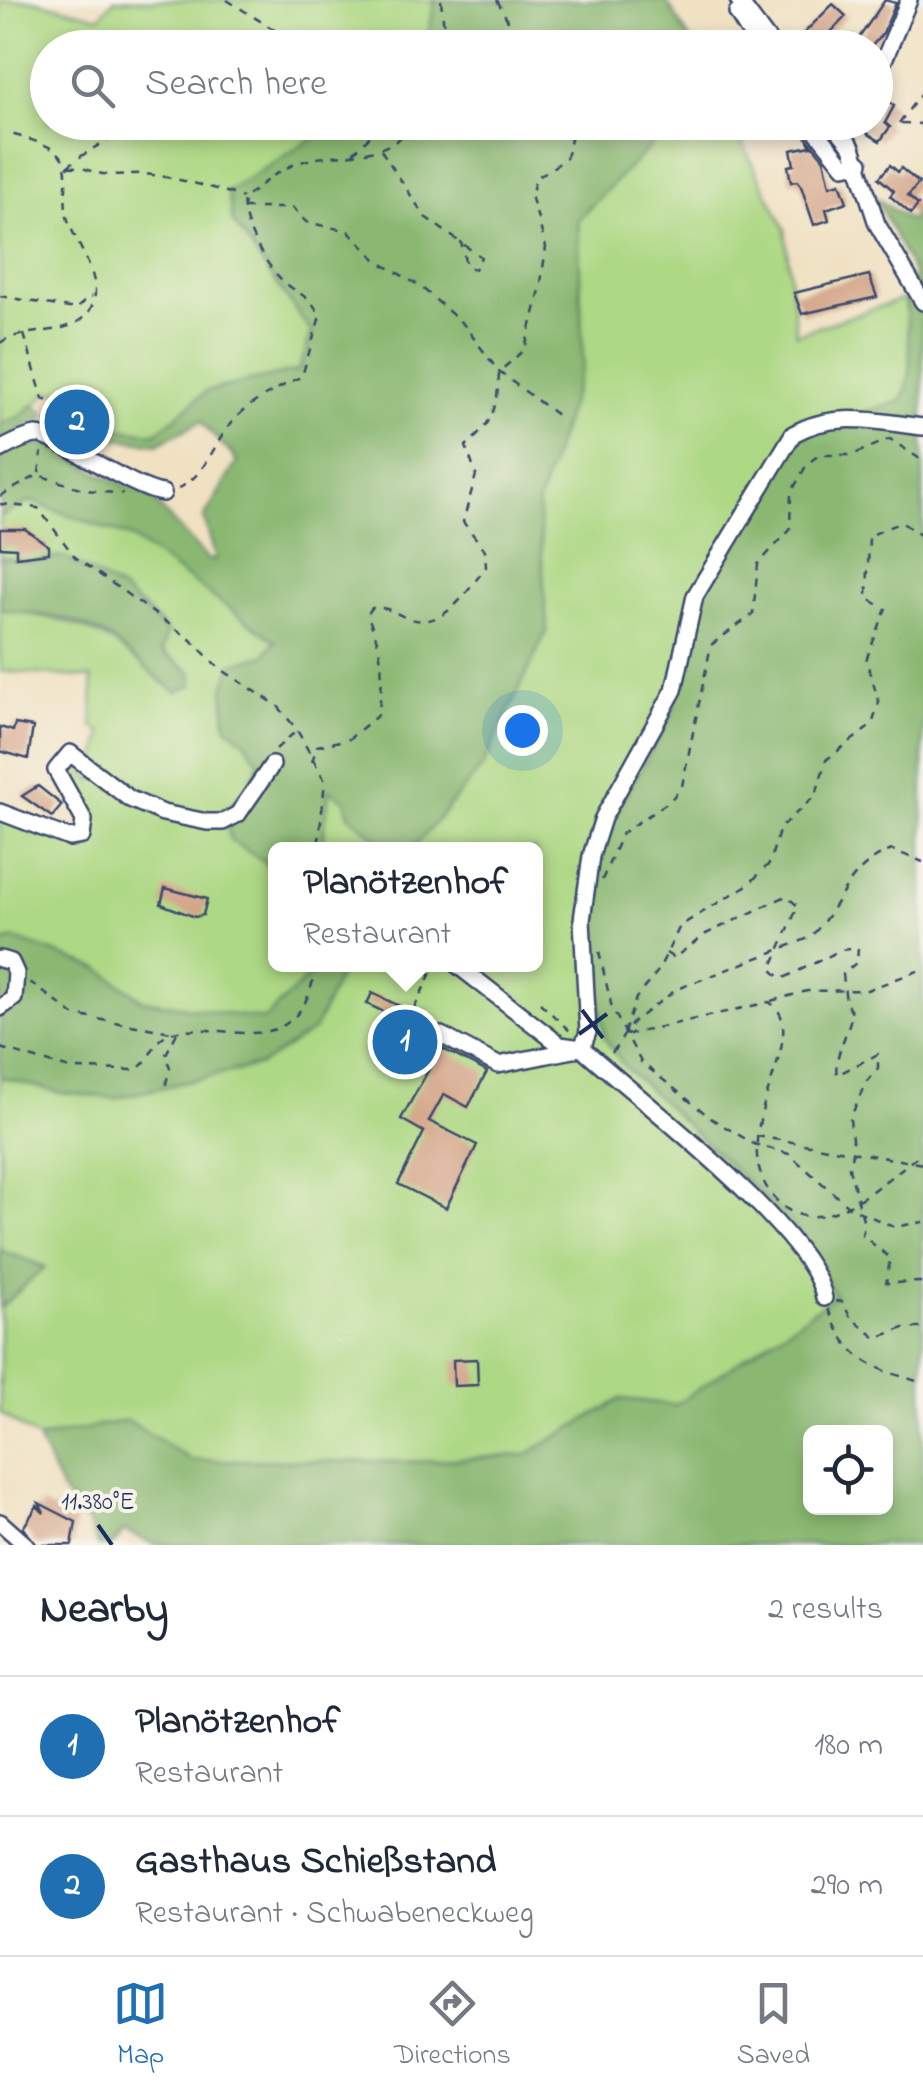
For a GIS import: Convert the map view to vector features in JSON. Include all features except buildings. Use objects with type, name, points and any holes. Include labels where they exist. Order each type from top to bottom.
[{"type":"street","points":[[730,0],[748,30]]},
{"type":"street","points":[[738,0],[760,30]]},
{"type":"street","points":[[893,38],[909,0]]},
{"type":"street","points":[[824,140],[844,166],[860,163]]},
{"type":"street","points":[[846,140],[860,163],[877,224],[923,302]]},
{"type":"street","points":[[582,1048],[588,1032],[582,920],[592,856],[603,818],[674,690],[696,596],[793,434],[812,423],[849,418],[923,427]]},
{"type":"street","points":[[0,450],[43,428],[163,494]]},
{"type":"street","points":[[0,812],[70,838],[82,836],[84,820],[56,770],[70,753],[140,803],[192,821],[223,822],[248,804],[272,766]]},
{"type":"street","points":[[0,959],[10,962],[16,974],[14,998],[0,1008]]},
{"type":"street","points":[[466,972],[560,1044],[582,1048],[783,1227],[815,1270],[824,1298]]},
{"type":"street","points":[[441,1034],[498,1065],[582,1048]]},
{"type":"street","points":[[0,1522],[26,1545]]},
{"type":"path","points":[[228,0],[275,30]]},
{"type":"path","points":[[441,0],[444,30]]},
{"type":"path","points":[[498,0],[513,30]]},
{"type":"path","points":[[923,91],[900,123],[923,124]]},
{"type":"path","points":[[0,343],[23,332],[55,330],[85,317],[93,295],[94,276],[62,202],[67,166],[58,152],[8,133]]},
{"type":"path","points":[[67,166],[110,140]]},
{"type":"path","points":[[352,154],[366,140]]},
{"type":"path","points":[[163,494],[197,477],[228,427],[260,398],[302,376],[320,316],[312,299],[280,278],[242,208],[244,199],[278,171],[306,160],[380,149],[395,140]]},
{"type":"path","points":[[312,762],[317,746],[349,739],[378,716],[384,680],[381,645],[367,614],[372,608],[386,606],[408,618],[427,621],[452,610],[486,567],[485,550],[463,522],[476,475],[466,446],[498,410],[500,372],[525,349],[546,248],[531,195],[536,178],[566,159],[571,140]]},
{"type":"path","points":[[380,149],[424,218],[461,240],[481,257],[475,269],[466,267],[462,259],[461,240]]},
{"type":"path","points":[[67,166],[84,166],[100,174],[162,174],[210,192],[229,190],[244,199]]},
{"type":"path","points":[[242,208],[293,208],[306,222],[348,231],[379,262],[420,286],[464,325],[500,372],[560,418]]},
{"type":"path","points":[[0,296],[75,309],[93,295]]},
{"type":"path","points":[[23,332],[43,399],[61,406],[62,421],[43,428],[38,475]]},
{"type":"path","points":[[600,884],[622,834],[670,801],[682,786],[710,646],[754,614],[758,564],[790,530],[791,493],[807,464],[819,455],[852,455],[890,439],[923,461]]},
{"type":"path","points":[[0,496],[38,475],[86,490],[131,495]]},
{"type":"path","points":[[0,504],[38,508],[75,557],[190,639],[218,668],[278,706],[298,730],[325,782],[319,842]]},
{"type":"path","points":[[624,1035],[636,998],[658,972],[680,926],[749,884],[770,864],[780,828],[816,795],[826,760],[872,725],[879,702],[866,660],[886,609],[867,598],[869,536],[901,522],[923,538]]},
{"type":"path","points":[[272,766],[276,746],[298,730]]},
{"type":"path","points":[[600,1064],[656,1001],[677,988],[809,938],[824,924],[852,873],[868,859],[892,850],[923,862]]},
{"type":"path","points":[[666,953],[674,958],[706,934],[786,896],[798,906],[775,951],[771,968],[782,979],[841,950],[858,948],[858,962],[843,974],[852,1012],[848,1038],[835,1063],[837,1076],[878,1054],[878,1068],[866,1082],[850,1118],[853,1150],[849,1168],[862,1234],[890,1258],[886,1283],[923,1282]]},
{"type":"path","points":[[598,949],[612,1008],[641,1062],[712,1119],[754,1144],[789,1154],[850,1207],[894,1227],[923,1222]]},
{"type":"path","points":[[624,1035],[807,991],[867,990],[923,969]]},
{"type":"path","points":[[16,974],[74,1015],[177,1033],[258,1034],[280,1026],[301,1008],[316,972]]},
{"type":"path","points":[[431,972],[411,1015],[441,1034]]},
{"type":"path","points":[[769,1002],[786,1019],[781,1052],[754,1144],[758,1177],[788,1213],[804,1218],[850,1207],[923,1153]]},
{"type":"path","points":[[540,1003],[568,1028],[582,1048]]},
{"type":"path","points":[[0,1048],[70,1069],[135,1070],[149,1059],[161,1038],[177,1033]]},
{"type":"path","points":[[165,1088],[170,1074],[165,1056],[177,1033]]},
{"type":"path","points":[[755,1136],[923,1164]]},
{"type":"path","points":[[824,1298],[842,1302],[851,1318],[876,1338],[904,1328],[923,1328]]},
{"type":"path","points":[[824,1298],[840,1338],[866,1365],[923,1383]]},
{"type":"green space","points":[[0,0],[33,0],[99,17],[114,0],[435,0],[429,30],[30,30],[30,140],[311,140],[228,192],[233,222],[312,333],[299,370],[207,391],[155,434],[102,426],[83,394],[49,392],[18,419],[0,423]]},
{"type":"green space","points":[[435,0],[666,0],[684,30],[429,30]]},
{"type":"green space","points":[[310,140],[656,140],[578,219],[583,364],[538,502],[547,630],[483,766],[419,842],[381,842],[349,815],[345,800],[329,790],[323,842],[268,842],[268,864],[230,840],[225,813],[250,784],[259,763],[246,742],[226,726],[224,688],[232,664],[265,655],[275,641],[130,537],[30,501],[0,517],[0,423],[18,418],[33,405],[43,410],[44,418],[6,437],[5,452],[26,444],[56,445],[96,472],[148,495],[208,560],[216,559],[204,518],[237,462],[202,421],[157,444],[98,436],[102,426],[155,434],[207,391],[299,370],[312,333],[233,222],[228,191]]},
{"type":"green space","points":[[656,140],[740,140],[785,229],[796,334],[904,299],[913,364],[902,401],[806,430],[700,596],[671,717],[653,742],[586,921],[605,1038],[624,1066],[793,1225],[836,1296],[675,1405],[621,1399],[526,1455],[411,1462],[191,1460],[127,1420],[38,1439],[0,1412],[0,1308],[45,1267],[0,1250],[0,1077],[61,1093],[115,1098],[260,1065],[314,1030],[341,972],[543,972],[543,842],[418,842],[547,630],[538,502],[583,364],[578,219]]},
{"type":"green space","points":[[876,198],[910,221],[923,200],[923,1545],[156,1545],[124,1531],[113,1545],[98,1545],[90,1526],[62,1491],[38,1439],[127,1420],[191,1460],[411,1462],[526,1455],[621,1399],[675,1405],[835,1296],[793,1225],[624,1066],[605,1038],[586,921],[601,837],[671,717],[700,596],[790,446],[806,430],[902,401],[910,369],[909,292],[914,275]]},
{"type":"green space","points":[[30,501],[130,537],[275,641],[266,655],[232,664],[226,726],[246,742],[259,763],[250,784],[226,813],[268,867],[268,972],[313,972],[265,1020],[142,1000],[100,969],[15,939],[0,943],[0,818],[88,850],[94,827],[63,775],[67,766],[77,767],[93,781],[102,734],[93,726],[92,678],[0,671],[0,609],[89,630],[126,651],[164,684],[191,672],[162,652],[167,631],[142,606],[64,557],[29,562],[0,557],[0,517]]},
{"type":"green space","points":[[0,557],[29,562],[64,557],[123,591],[167,631],[161,652],[191,672],[193,685],[176,692],[103,634],[70,620],[0,609]]},
{"type":"green space","points":[[329,789],[345,800],[349,815],[381,842],[323,842]]},
{"type":"green space","points":[[15,939],[100,969],[142,1000],[264,1020],[313,972],[341,972],[314,1030],[260,1065],[115,1098],[61,1093],[0,1077],[0,943]]},
{"type":"green space","points":[[0,1250],[45,1267],[0,1308]]},
{"type":"place","name":"Gasthaus Schießstand","points":[[77,422]]},
{"type":"place","name":"Planötzenhof","points":[[405,1042]]}]
